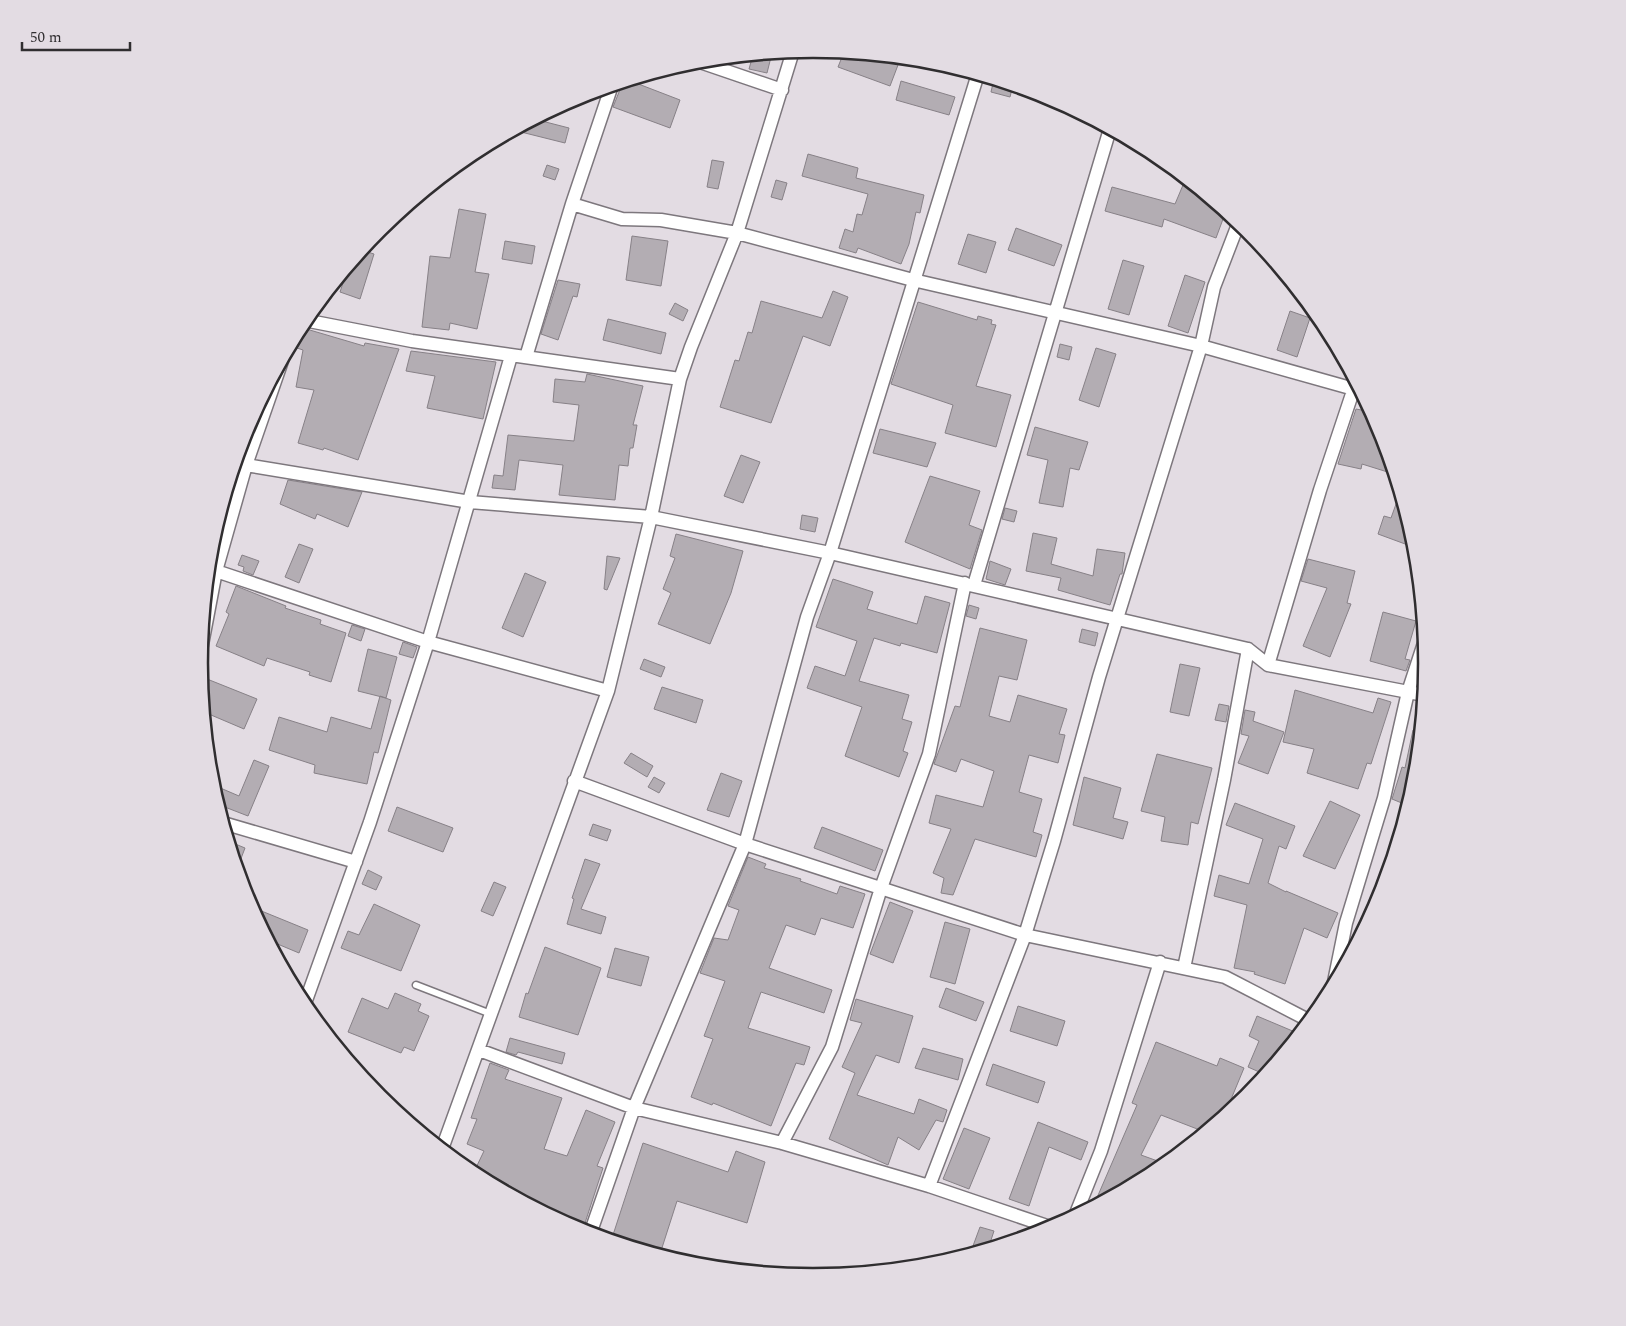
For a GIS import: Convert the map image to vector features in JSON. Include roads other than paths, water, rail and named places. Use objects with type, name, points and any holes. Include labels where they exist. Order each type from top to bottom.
[{"type":"street","points":[[444,1143],[608,691],[651,517],[680,379],[690,347],[737,233],[791,59]]},
{"type":"street","points":[[713,66],[782,90]]},
{"type":"street","points":[[593,1226],[634,1108],[745,844],[808,617],[830,553],[976,80]]},
{"type":"street","points":[[526,357],[572,204],[609,93]]},
{"type":"street","points":[[782,1143],[832,1047],[881,888],[929,754],[969,584],[1056,313],[1108,135]]},
{"type":"street","points":[[572,204],[622,220],[661,220],[737,233],[913,280],[1201,346],[1351,385]]},
{"type":"street","points":[[929,1186],[1025,935],[1117,619],[1201,346],[1214,288],[1236,230]]},
{"type":"street","points":[[314,322],[412,341],[680,379]]},
{"type":"street","points":[[305,992],[356,862],[428,642],[511,356]]},
{"type":"street","points":[[1268,665],[1320,490],[1355,393]]},
{"type":"street","points":[[242,463],[470,502],[651,517],[830,553],[1248,649],[1268,665],[1417,693]]},
{"type":"street","points":[[212,590],[239,470]]},
{"type":"street","points":[[216,571],[428,642],[608,691]]},
{"type":"street","points":[[1184,968],[1224,780],[1248,649]]},
{"type":"street","points":[[1337,965],[1346,923],[1384,798],[1408,692],[1418,662]]},
{"type":"street","points":[[574,781],[745,844],[1025,935],[1225,977],[1303,1017]]},
{"type":"street","points":[[230,825],[356,862]]},
{"type":"street","points":[[1079,1207],[1101,1151],[1160,962]]},
{"type":"street","points":[[479,1050],[634,1108],[782,1143],[929,1186],[1040,1224]]},
{"type":"lane","points":[[416,985],[491,1014]]}]
